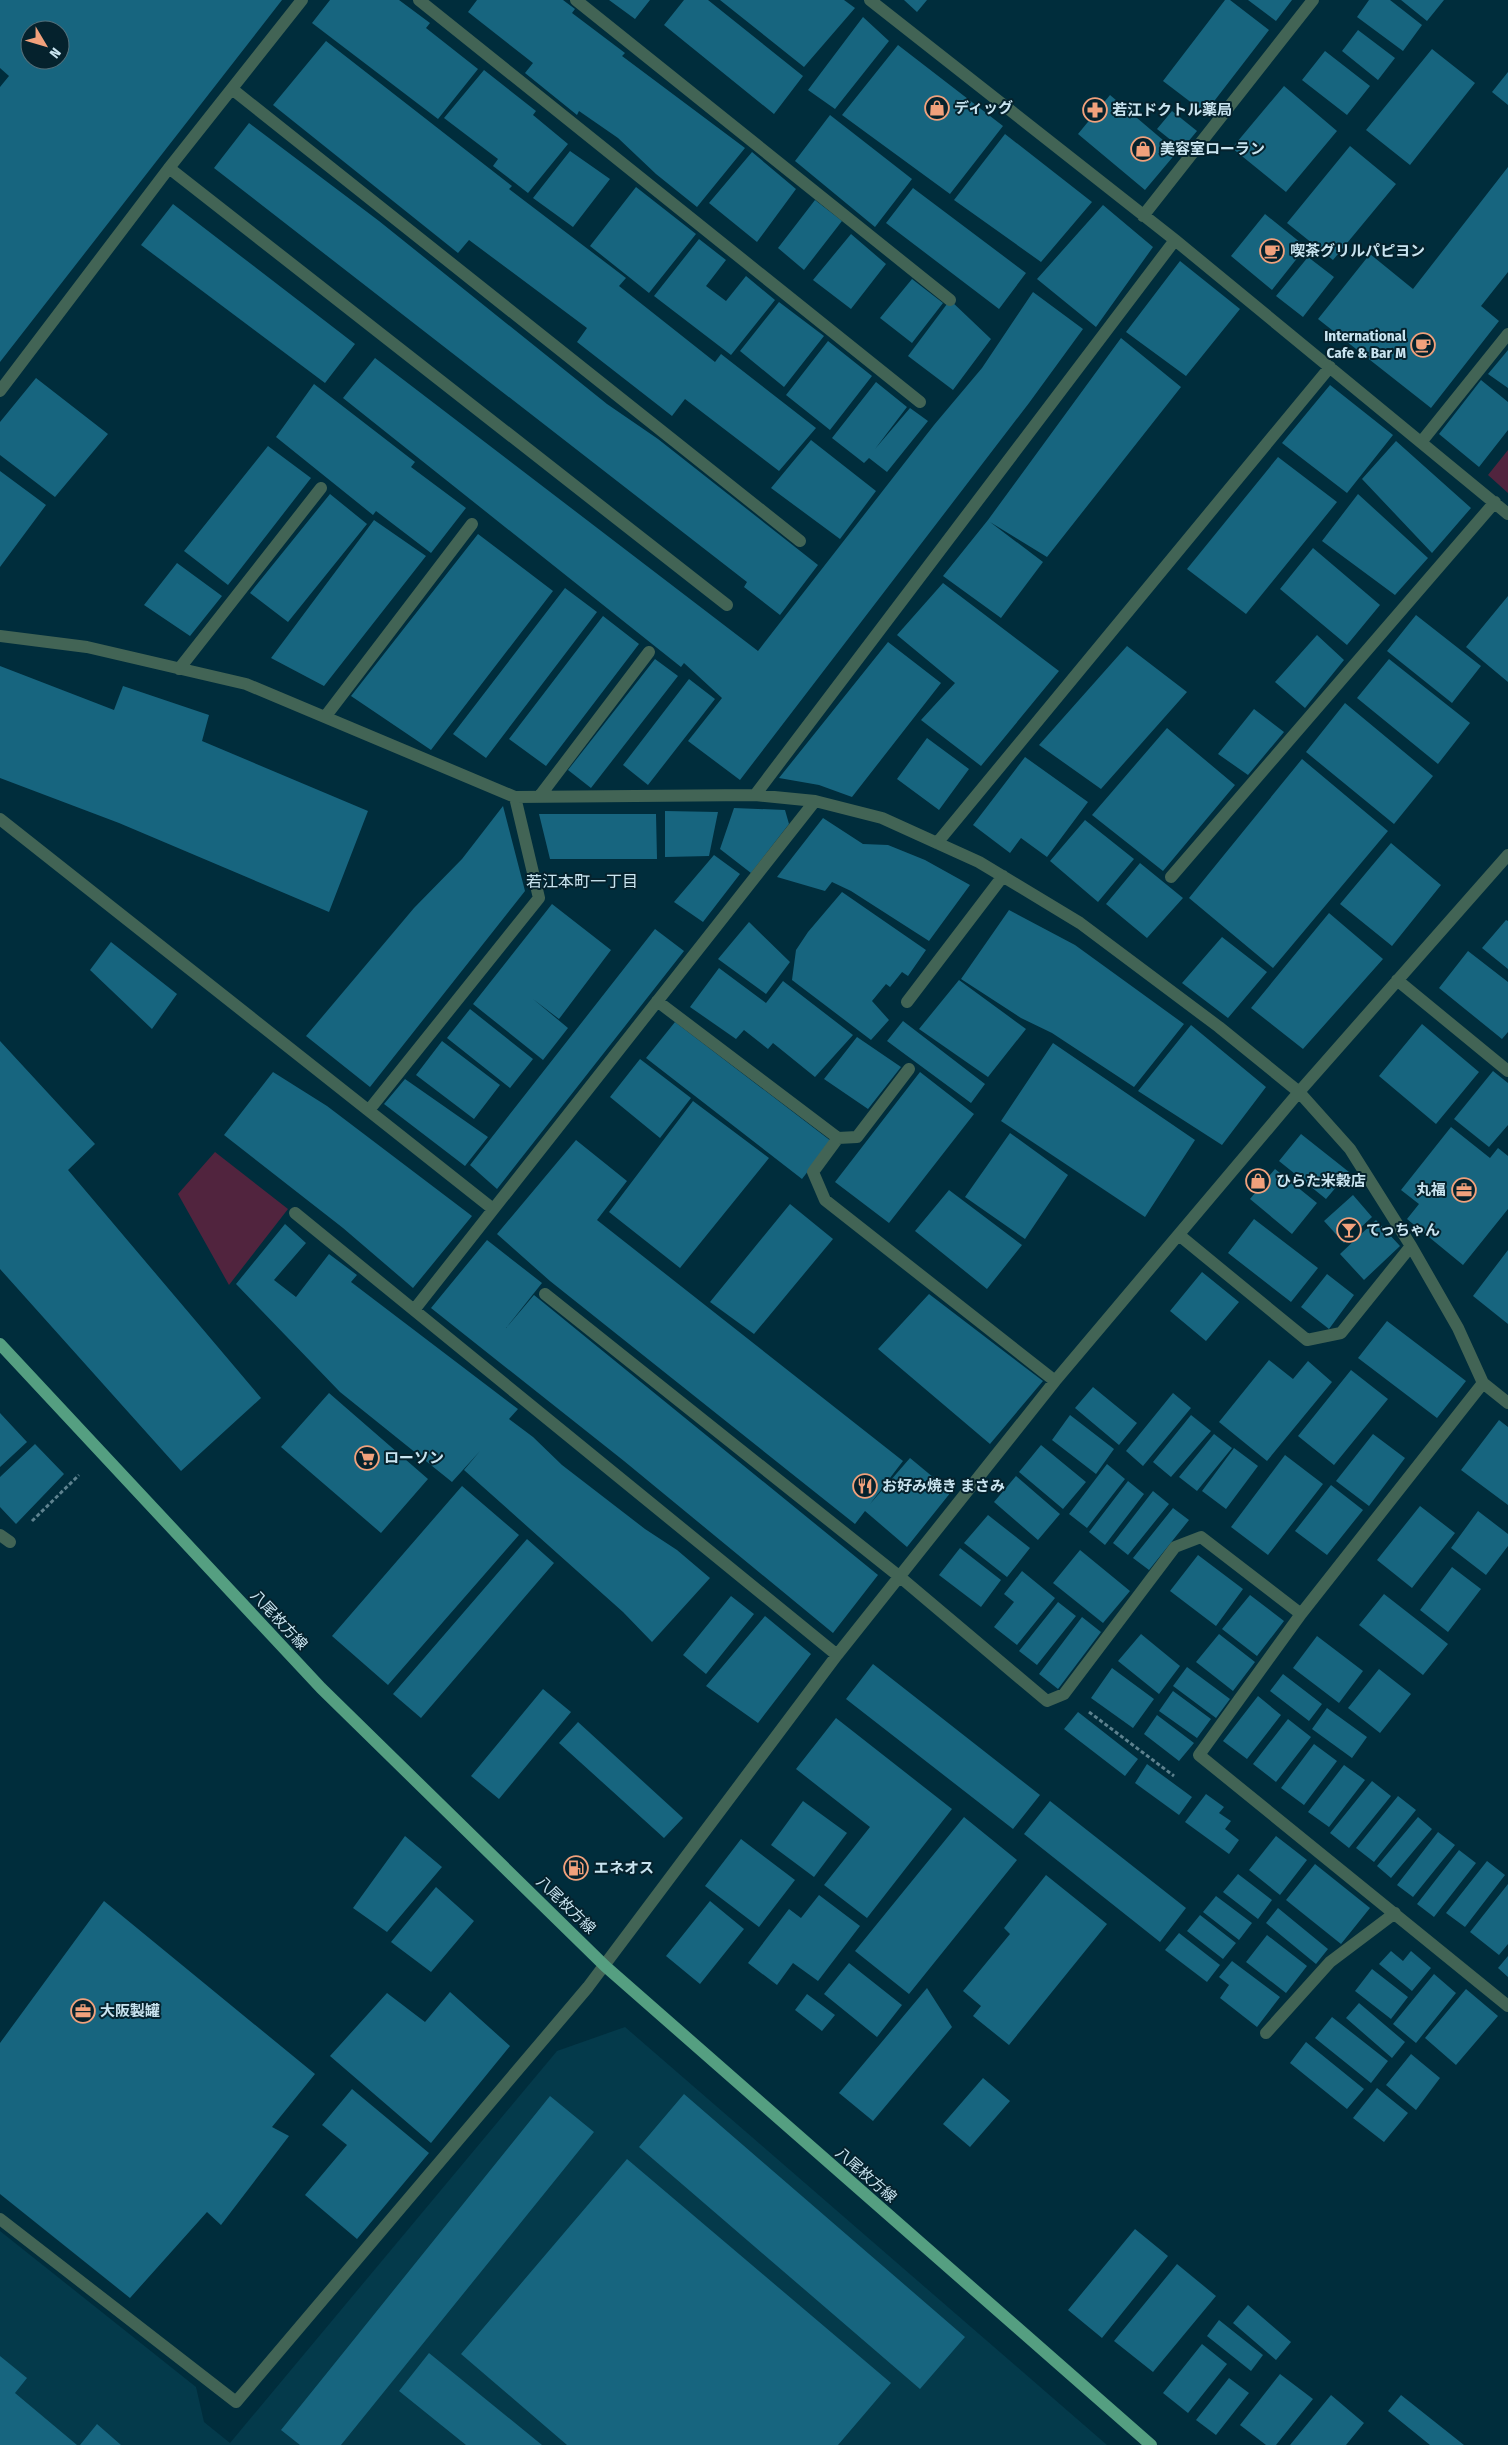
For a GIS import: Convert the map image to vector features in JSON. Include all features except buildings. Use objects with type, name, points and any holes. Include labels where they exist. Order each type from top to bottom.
[{"type":"main road","name":"八尾枚方線","points":[[0,1344],[321,1688],[605,1966],[1151,2445]]},
{"type":"street","points":[[0,391],[168,168],[302,0]]},
{"type":"street","points":[[419,0],[920,402]]},
{"type":"street","points":[[576,0],[950,300]]},
{"type":"street","points":[[870,0],[1175,240],[1422,441],[1508,514]]},
{"type":"street","points":[[1143,216],[1313,0]]},
{"type":"street","points":[[232,89],[800,541]]},
{"type":"street","points":[[168,168],[727,605]]},
{"type":"street","points":[[755,796],[1175,240]]},
{"type":"street","points":[[1422,441],[1508,334]]},
{"type":"street","points":[[937,843],[1330,366]]},
{"type":"street","points":[[179,668],[321,488]]},
{"type":"street","points":[[1171,877],[1495,502]]},
{"type":"street","points":[[325,717],[472,524]]},
{"type":"street","points":[[0,636],[87,647],[246,684],[515,797],[755,796],[815,801],[882,818],[979,862],[1080,923],[1219,1026],[1299,1092],[1350,1149],[1411,1246],[1458,1328],[1483,1383],[1506,1397]]},
{"type":"street","points":[[539,797],[649,652]]},
{"type":"street","points":[[369,1110],[539,898],[515,797]]},
{"type":"street","points":[[414,1310],[815,801]]},
{"type":"street","points":[[0,819],[494,1209]]},
{"type":"street","points":[[0,2219],[236,2402],[605,1966],[837,1655],[1055,1380],[1299,1092],[1508,855]]},
{"type":"street","points":[[907,1002],[1003,876]]},
{"type":"street","points":[[1398,980],[1508,1071]]},
{"type":"street","points":[[656,1001],[838,1138],[857,1136],[909,1070]]},
{"type":"street","points":[[838,1138],[813,1172],[825,1200],[1055,1380]]},
{"type":"street","points":[[295,1213],[837,1655]]},
{"type":"street","points":[[1179,1235],[1307,1340],[1341,1334],[1411,1246]]},
{"type":"street","points":[[545,1294],[900,1577],[1048,1701],[1064,1694],[1175,1547],[1201,1537],[1301,1614]]},
{"type":"street","points":[[1483,1383],[1301,1614],[1199,1755],[1508,2006]]},
{"type":"street","points":[[1266,2033],[1330,1962],[1395,1913]]},
{"type":"path","points":[[5,1538],[101,1454]]},
{"type":"path","points":[[1064,1694],[1180,1780],[1199,1755]]},
{"type":"shaded area","points":[[1508,450],[1508,493],[1488,475]]},
{"type":"shaded area","points":[[215,1152],[288,1209],[229,1285],[178,1194]]},
{"type":"shaded area","points":[[625,2027],[1107,2445],[0,2445],[0,2231],[196,2387],[204,2422],[230,2443],[557,2051]]},
{"type":"place","name":"ディッグ","points":[[937,108]]},
{"type":"place","name":"若江ドクトル薬局","points":[[1095,110]]},
{"type":"place","name":"美容室ローラン","points":[[1143,149]]},
{"type":"place","name":"喫茶グリルパピヨン","points":[[1272,251]]},
{"type":"place","name":"International Cafe & Bar M","points":[[1423,345]]},
{"type":"place","name":"ひらた米穀店","points":[[1258,1181]]},
{"type":"place","name":"丸福","points":[[1464,1190]]},
{"type":"place","name":"てっちゃん","points":[[1349,1230]]},
{"type":"place","name":"ローソン","points":[[367,1458]]},
{"type":"place","name":"お好み焼き まさみ","points":[[865,1486]]},
{"type":"place","name":"エネオス","points":[[576,1868]]},
{"type":"place","name":"大阪製罐","points":[[83,2011]]},
{"type":"district","name":"若江本町一丁目","points":[[582,881]]}]
